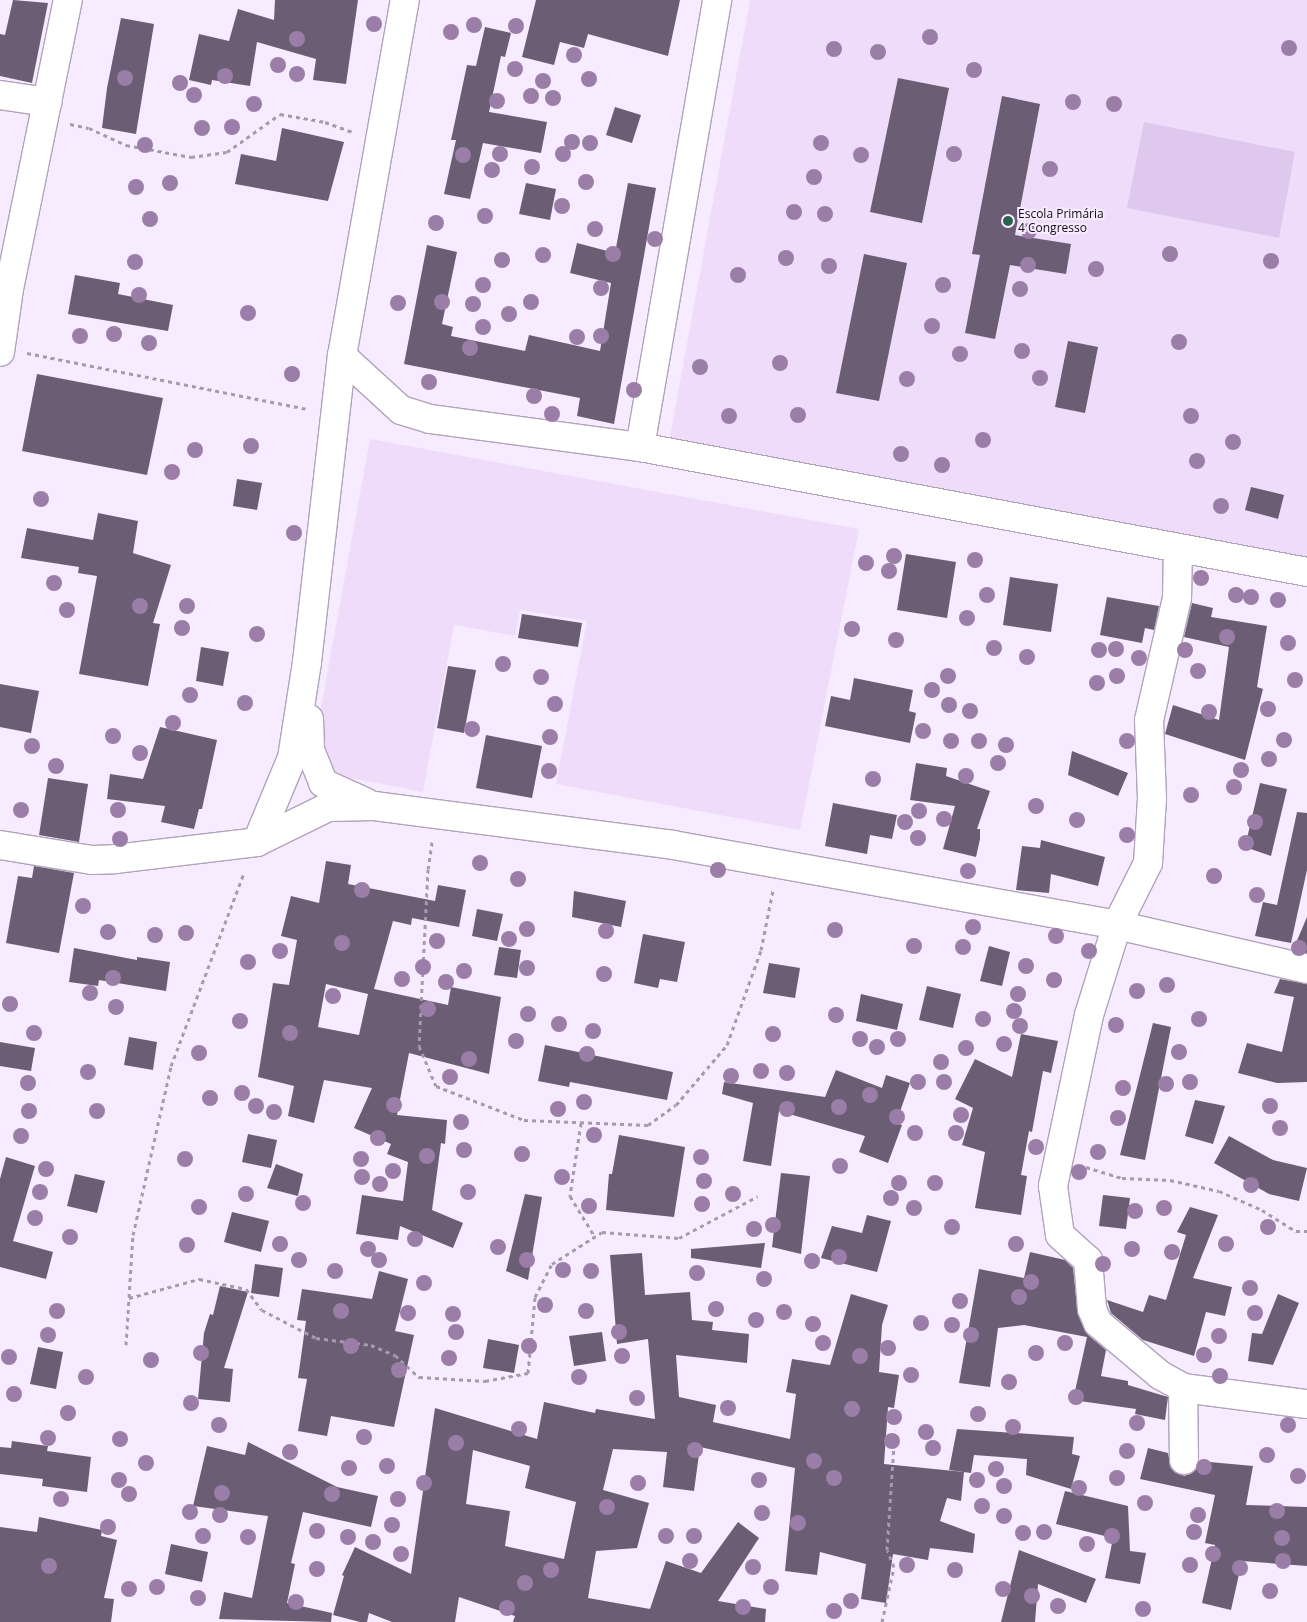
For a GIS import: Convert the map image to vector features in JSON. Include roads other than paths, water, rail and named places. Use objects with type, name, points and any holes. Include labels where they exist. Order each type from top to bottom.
[{"type":"street","points":[[0,349],[45,110],[68,0]]},
{"type":"street","points":[[256,842],[292,758],[307,662],[342,356],[405,0]]},
{"type":"street","points":[[640,447],[717,0]]},
{"type":"street","points":[[0,95],[45,110]]},
{"type":"street","points":[[342,356],[401,410],[414,415],[640,447],[1307,572]]},
{"type":"street","points":[[1178,548],[1176,598],[1149,720],[1152,798],[1148,863],[1117,925],[1089,1014],[1054,1186],[1060,1235],[1088,1260],[1092,1309],[1098,1323],[1160,1375],[1183,1388],[1307,1404]]},
{"type":"street","points":[[307,662],[310,750],[323,782],[374,806]]},
{"type":"street","points":[[0,845],[92,860],[256,842],[328,807],[374,806],[673,845],[1117,925],[1307,969]]},
{"type":"street","points":[[1183,1388],[1184,1460]]},
{"type":"place","name":"Escola Primária 4 Congresso","points":[[1008,221]]}]
